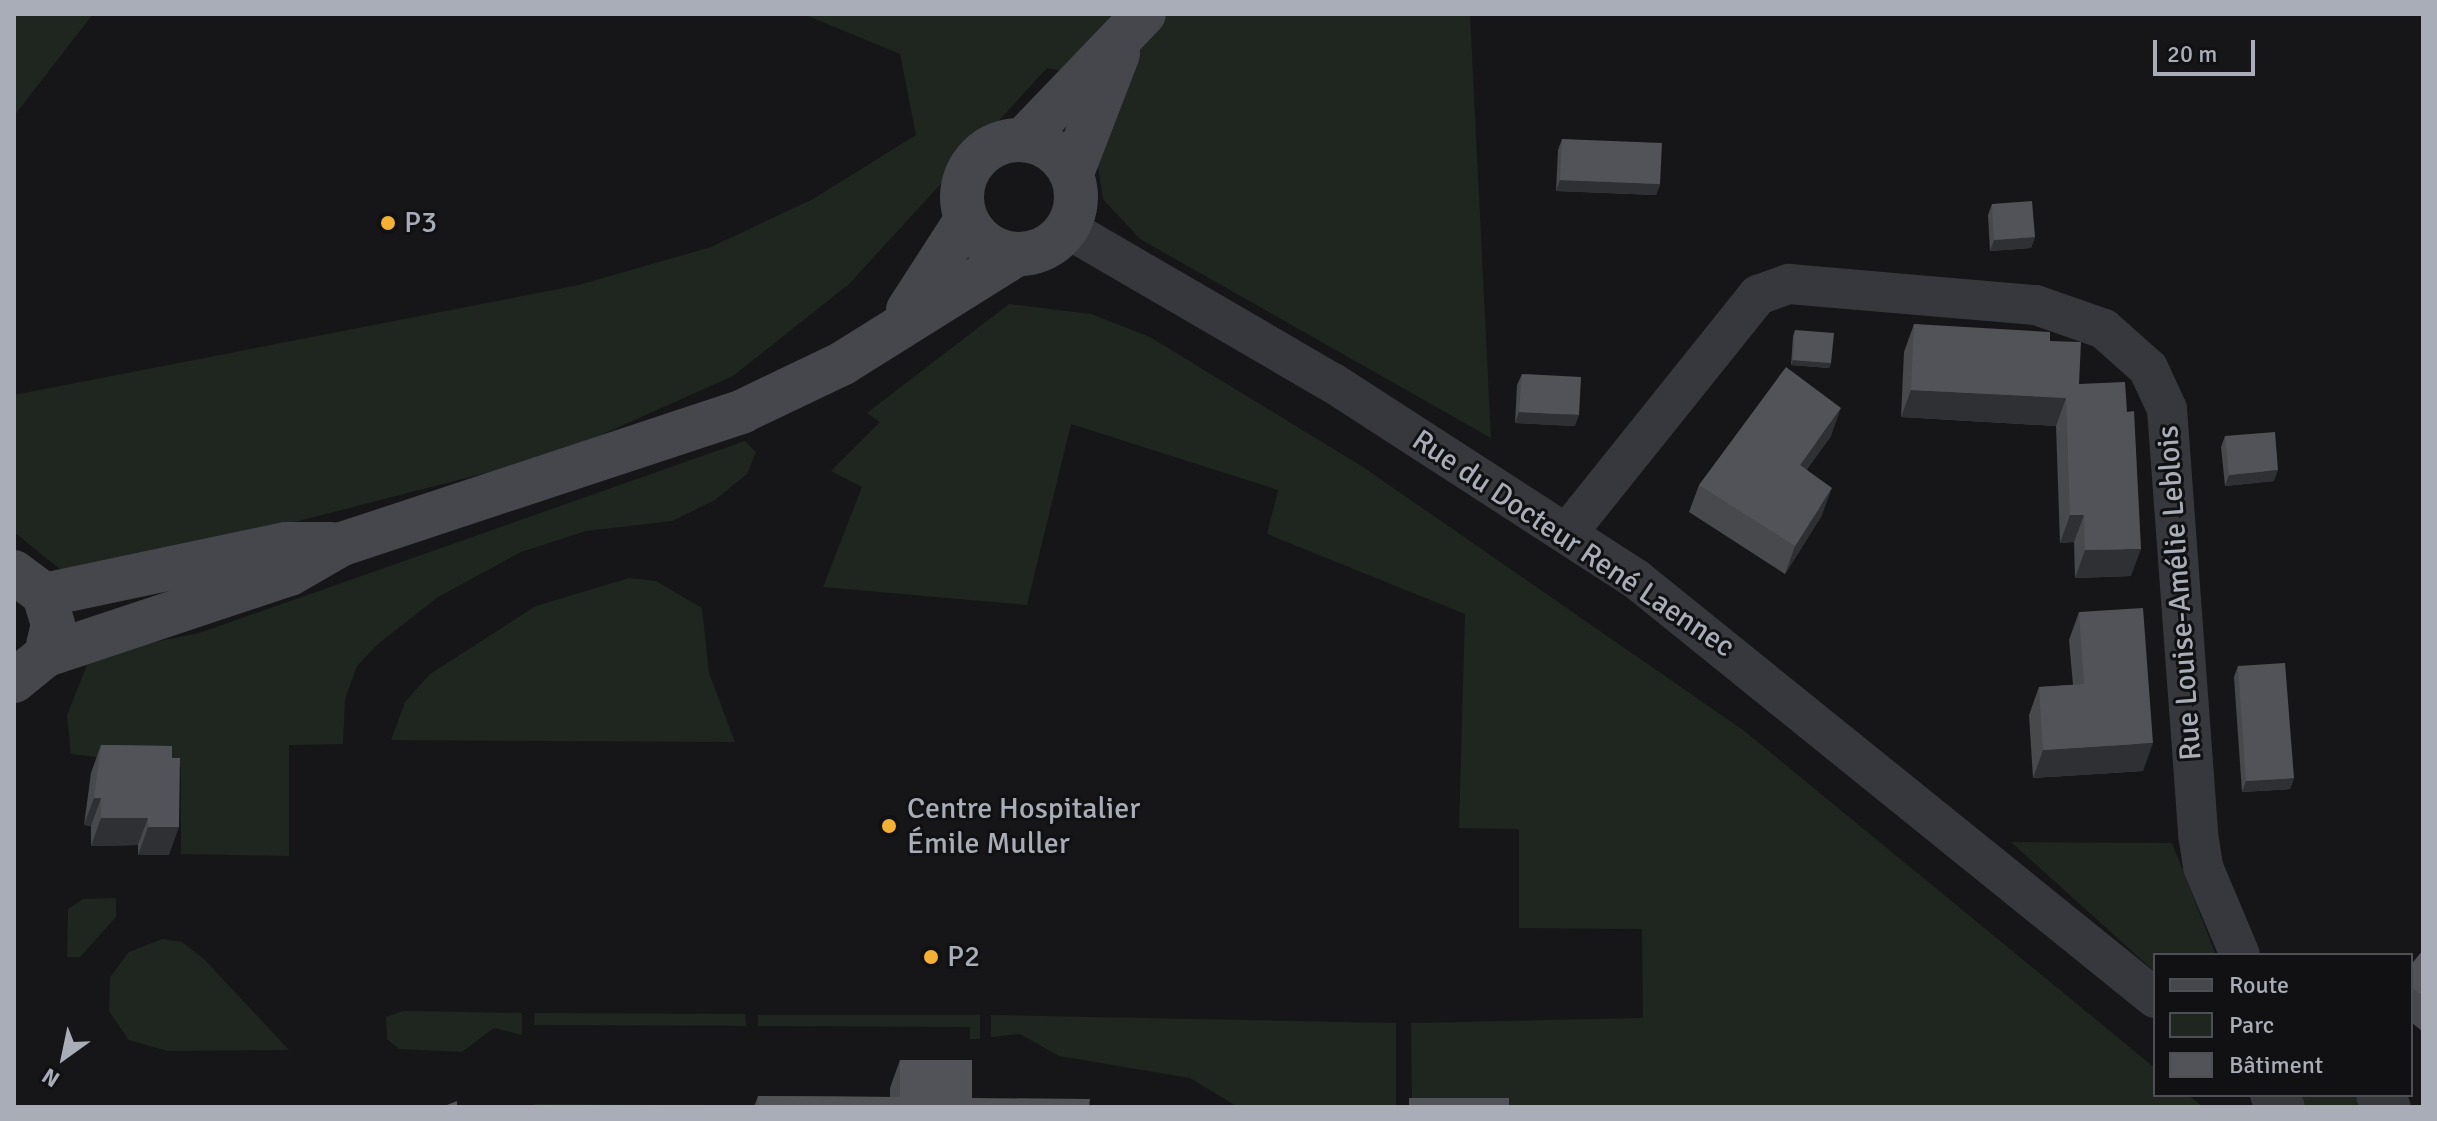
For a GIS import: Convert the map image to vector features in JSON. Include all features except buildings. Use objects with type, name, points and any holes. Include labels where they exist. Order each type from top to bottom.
[{"type":"main road","points":[[1016,255],[977,238],[966,220],[960,197],[979,154],[1024,139],[1134,26]]},
{"type":"main road","points":[[30,668],[290,574],[342,544],[657,444],[843,363],[899,322],[1016,255],[1035,253],[1068,229],[1076,212],[1072,173],[1134,26]]},
{"type":"main road","points":[[1024,139],[1072,173]]},
{"type":"main road","points":[[899,322],[966,220]]},
{"type":"main road","points":[[30,668],[53,624],[29,583],[286,544],[342,544]]},
{"type":"street","name":"Rue du Docteur René Laennec","points":[[1068,229],[1320,375],[1568,532],[1742,660],[2153,996]]},
{"type":"street","name":"Rue Louise-Amélie Leblois","points":[[1568,532],[1758,295],[1789,284],[2036,305],[2104,329],[2148,368],[2167,409],[2198,834],[2203,867],[2239,953]]},
{"type":"green space","points":[[14,14],[93,14],[14,116]]},
{"type":"green space","points":[[803,14],[1470,14],[1491,438],[1140,239],[1103,199],[1098,167],[1101,133],[1123,83],[1047,68],[849,284],[733,376],[556,455],[72,579],[14,532],[14,395],[579,285],[711,247],[813,199],[916,135],[900,54]]},
{"type":"green space","points":[[1009,304],[1091,314],[1150,337],[1363,467],[1743,730],[2153,1066],[2153,1097],[2190,1097],[2203,1107],[1412,1107],[1411,1023],[1643,1018],[1642,929],[1519,928],[1519,829],[1459,828],[1465,614],[1267,534],[1278,490],[1071,424],[1027,605],[823,587],[862,487],[831,471],[880,422],[867,413]]},
{"type":"green space","points":[[745,441],[756,452],[747,474],[715,500],[672,521],[586,531],[521,552],[438,597],[378,644],[357,666],[345,699],[343,744],[289,745],[289,856],[181,854],[181,767],[71,754],[67,715],[91,655],[199,633]]},
{"type":"green space","points":[[629,578],[656,581],[702,608],[709,673],[735,742],[391,740],[405,702],[430,674],[536,606]]},
{"type":"green space","points":[[2011,842],[2172,843],[2215,953],[2153,953],[2153,970]]},
{"type":"green space","points":[[116,898],[116,917],[80,957],[67,957],[68,909],[83,899]]},
{"type":"green space","points":[[162,939],[182,942],[204,959],[289,1050],[167,1051],[129,1040],[109,1011],[110,977],[129,952]]},
{"type":"green space","points":[[403,1011],[522,1013],[522,1035],[494,1028],[462,1052],[399,1049],[387,1039],[386,1017]]},
{"type":"green space","points":[[535,1013],[745,1014],[746,1026],[534,1025]]},
{"type":"green space","points":[[758,1015],[980,1015],[980,1039],[970,1039],[970,1027],[758,1026]]},
{"type":"green space","points":[[991,1015],[1396,1023],[1396,1107],[1238,1107],[1190,1078],[1059,1056],[1020,1034],[991,1037]]},
{"type":"green space","points":[[2294,1097],[2354,1097],[2367,1107],[2305,1107]]},
{"type":"green space","points":[[535,1104],[717,1105],[717,1107],[535,1107]]},
{"type":"place","name":"P3","points":[[388,223]]},
{"type":"place","name":"Centre Hospitalier Émile Muller","points":[[889,826]]},
{"type":"place","name":"P2","points":[[931,957]]}]
